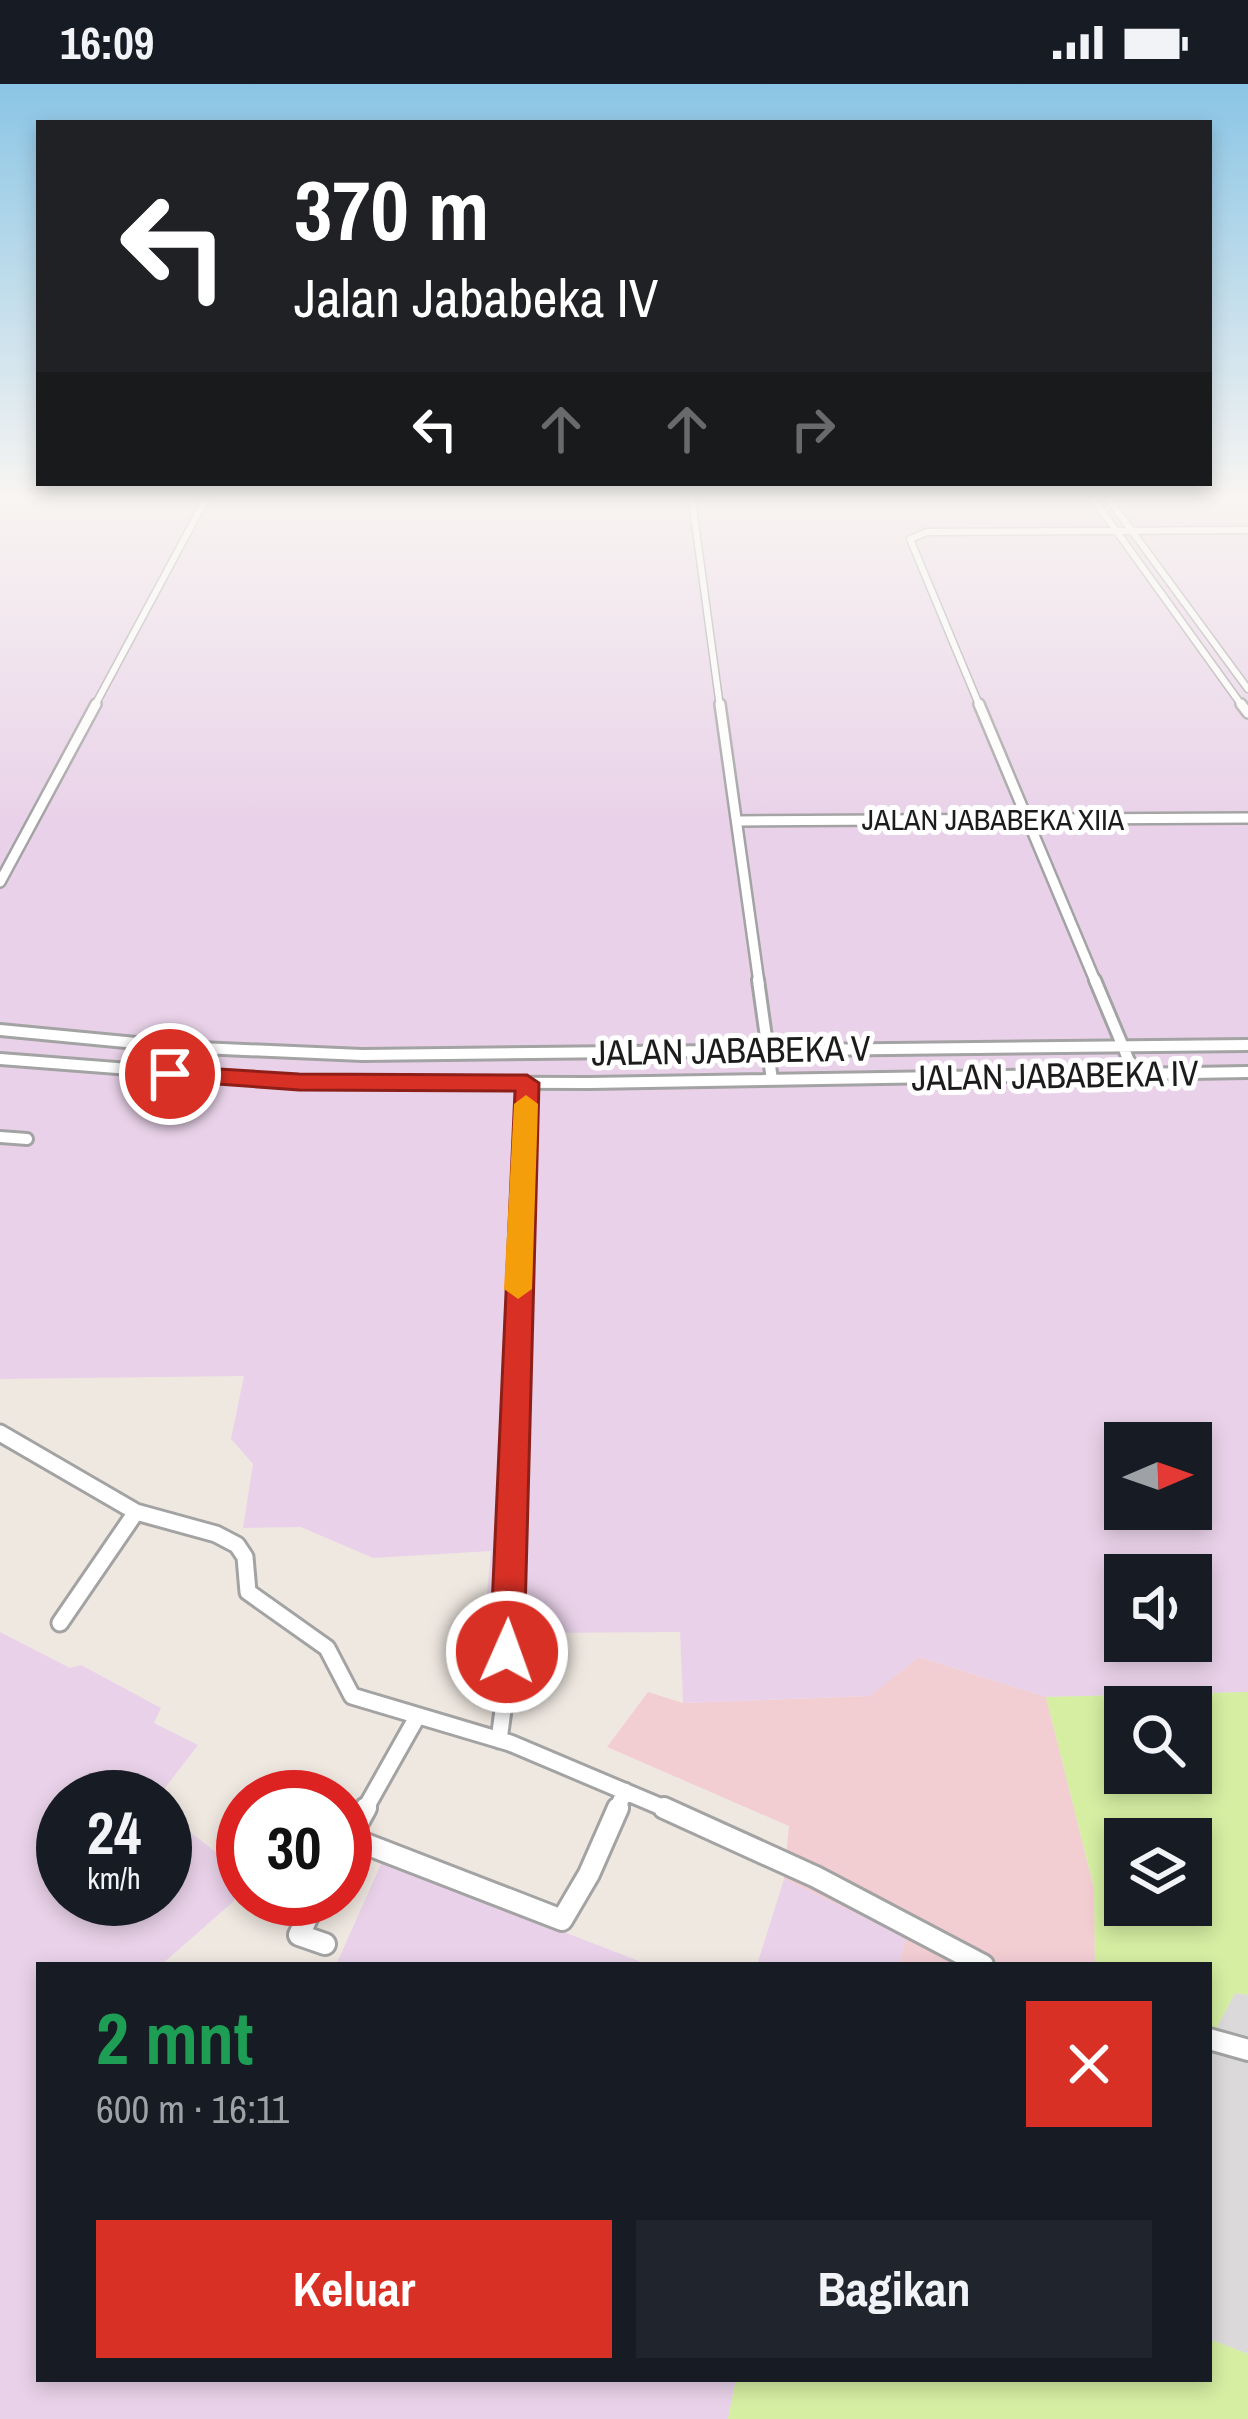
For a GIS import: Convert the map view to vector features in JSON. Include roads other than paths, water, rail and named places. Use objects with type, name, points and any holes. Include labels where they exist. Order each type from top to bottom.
[{"type":"street","points":[[0,882],[150,602]]},
{"type":"street","points":[[707,602],[772,1080]]},
{"type":"street","points":[[937,602],[1134,1073]]},
{"type":"street","points":[[1167,602],[1248,713]]},
{"type":"street","points":[[1186,602],[1248,688]]},
{"type":"street","name":"JALAN JABABEKA XIIA","points":[[738,821],[1248,818]]},
{"type":"street","name":"JALAN JABABEKA V","points":[[0,1030],[304,1054],[1248,1045]]},
{"type":"street","name":"JALAN JABABEKA IV","points":[[0,1059],[256,1081],[527,1083],[1248,1072]]},
{"type":"street","points":[[499,1740],[505,1695],[527,1083]]},
{"type":"street","points":[[0,1150],[5,1138],[28,1139]]},
{"type":"street","points":[[0,1433],[136,1512],[200,1528],[237,1545],[245,1557],[248,1592],[327,1648],[352,1696],[499,1740],[625,1791],[816,1877],[977,1962]]},
{"type":"street","points":[[60,1624],[136,1512]]},
{"type":"street","points":[[372,1795],[417,1717]]},
{"type":"street","points":[[372,1850],[562,1920],[589,1874],[625,1791]]},
{"type":"street","points":[[303,1926],[299,1935],[325,1944]]},
{"type":"street","points":[[1212,2040],[1248,2050]]}]
